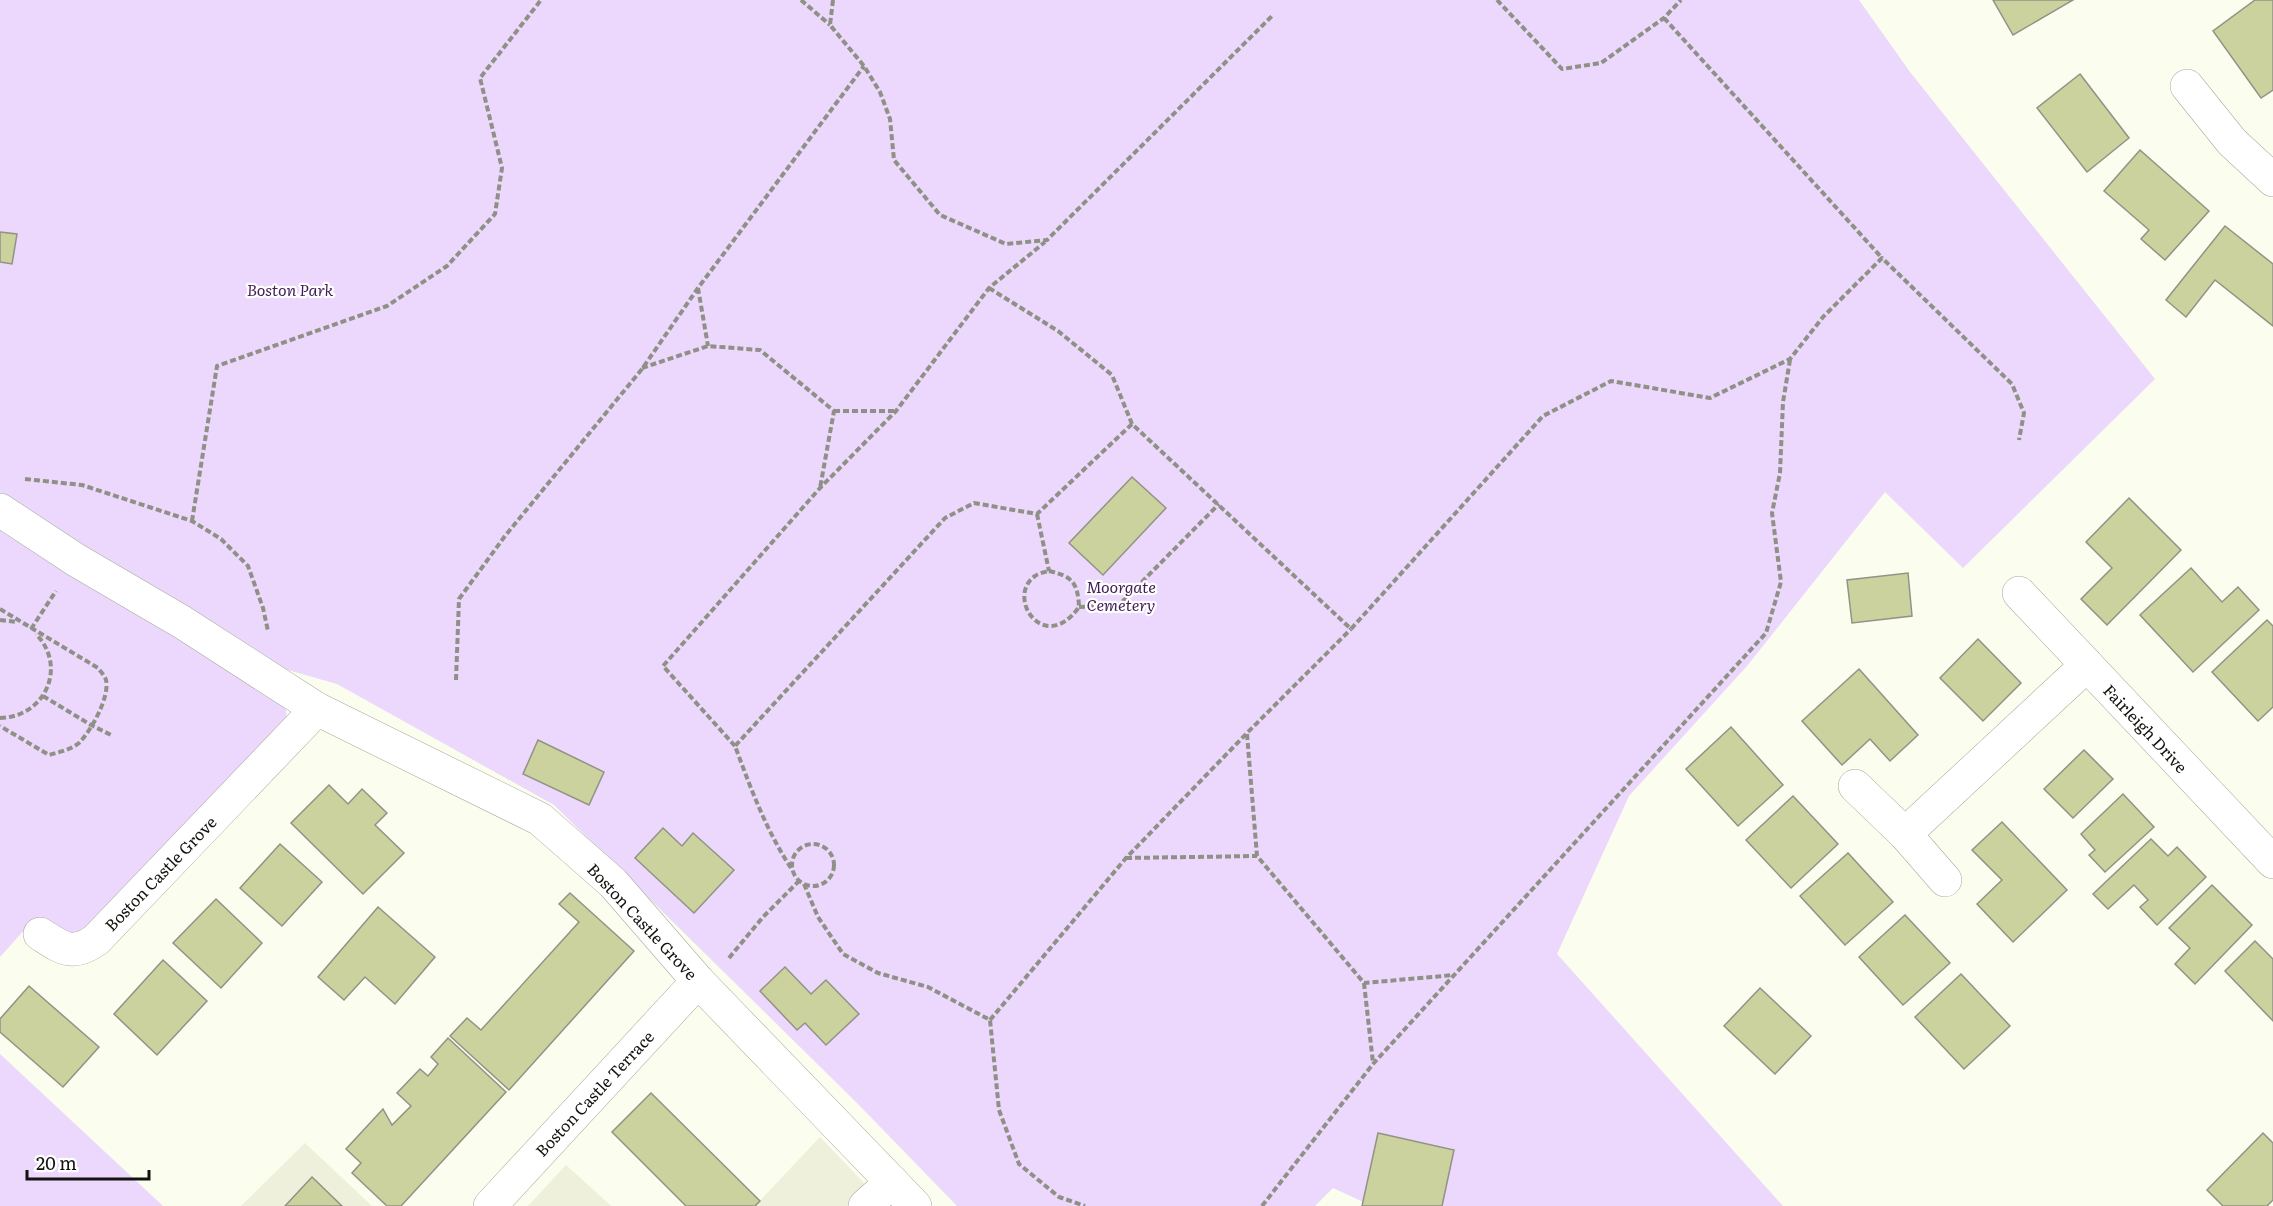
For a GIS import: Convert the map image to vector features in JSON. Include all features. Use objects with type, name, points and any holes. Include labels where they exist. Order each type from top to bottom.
[{"type":"street","points":[[2187,86],[2232,142],[2273,180]]},
{"type":"street","name":"Boston Castle Grove","points":[[0,510],[76,560],[182,622],[317,709],[540,819],[613,883],[702,983],[915,1206]]},
{"type":"street","name":"Fairleigh Drive","points":[[2019,593],[2273,862]]},
{"type":"street","points":[[1905,834],[2087,665]]},
{"type":"street","name":"Boston Castle Grove","points":[[40,934],[67,950],[81,949],[96,940],[317,709]]},
{"type":"street","points":[[1855,786],[1905,834],[1945,880]]},
{"type":"street","name":"Boston Castle Terrace","points":[[490,1206],[702,983]]},
{"type":"street","points":[[865,1206],[892,1182]]},
{"type":"path","points":[[192,521],[217,366],[387,306],[447,266],[495,214],[502,168],[480,78],[541,0]]},
{"type":"path","points":[[801,0],[830,25],[864,66],[880,92],[890,119],[894,160],[940,215],[1006,244],[1047,240]]},
{"type":"path","points":[[830,25],[833,0]]},
{"type":"path","points":[[1497,0],[1562,69],[1601,63],[1664,18],[1681,0]]},
{"type":"path","points":[[791,868],[796,850],[810,843],[831,851],[835,865],[830,878],[820,885],[804,884],[799,881],[780,851],[756,804],[735,746],[663,666],[820,488],[896,411],[989,288],[1047,240],[1274,15]]},
{"type":"path","points":[[1664,18],[1882,258],[2012,384],[2024,412],[2019,440]]},
{"type":"path","points":[[456,680],[459,599],[505,536],[642,369],[656,345],[864,66]]},
{"type":"path","points":[[1085,1206],[1059,1197],[1019,1164],[999,1110],[990,1020],[1126,858],[1351,629],[1543,416],[1611,381],[1710,398],[1790,359],[1823,317],[1882,258]]},
{"type":"path","points":[[698,288],[708,346]]},
{"type":"path","points":[[989,288],[1058,331],[1112,375],[1132,424],[1351,629]]},
{"type":"path","points":[[642,369],[708,346],[760,350],[834,411],[896,411]]},
{"type":"path","points":[[1262,1206],[1373,1064],[1766,633],[1780,582],[1772,513],[1780,473],[1783,402],[1790,359]]},
{"type":"path","points":[[820,488],[834,411]]},
{"type":"path","points":[[1037,514],[1132,424]]},
{"type":"path","points":[[24,479],[82,485],[192,521],[221,539],[248,566],[263,608],[268,632],[270,678]]},
{"type":"path","points":[[735,746],[945,518],[974,503],[1037,514]]},
{"type":"path","points":[[1079,607],[1074,583],[1065,574],[1049,571],[1035,576],[1026,588],[1026,611],[1037,623],[1050,626],[1066,622],[1079,607],[1119,604],[1219,504]]},
{"type":"path","points":[[1037,514],[1049,571]]},
{"type":"path","points":[[32,629],[76,560]]},
{"type":"path","points":[[0,609],[98,668],[106,679],[106,692],[101,709],[78,743],[65,751],[49,755],[0,726]]},
{"type":"path","points":[[0,620],[15,621],[32,629],[49,652],[51,675],[43,696],[25,713],[11,718],[0,718]]},
{"type":"path","points":[[43,696],[113,736]]},
{"type":"path","points":[[1247,733],[1257,856],[1364,983],[1373,1064]]},
{"type":"path","points":[[1126,858],[1257,856]]},
{"type":"path","points":[[702,983],[799,881]]},
{"type":"path","points":[[804,884],[818,917],[843,954],[878,973],[928,987],[990,1020]]},
{"type":"path","points":[[1364,983],[1454,975]]},
{"type":"shaded area","points":[[820,1137],[886,1206],[755,1206]]},
{"type":"shaded area","points":[[305,1143],[372,1206],[241,1206]]},
{"type":"shaded area","points":[[566,1165],[611,1206],[528,1206]]},
{"type":"green space","name":"Moorgate Cemetery","points":[[0,0],[1859,0],[1910,72],[2155,379],[1963,568],[1885,492],[1747,666],[1629,796],[1557,954],[1783,1206],[1372,1206],[1333,1188],[1315,1206],[957,1206],[857,1103],[554,805],[337,684],[281,668],[287,720],[91,930],[66,937],[35,918],[0,957]]},
{"type":"green space","points":[[0,1054],[163,1206],[0,1206]]},
{"type":"building","points":[[1993,0],[2073,0],[2013,35]]},
{"type":"building","points":[[2255,0],[2273,0],[2273,90],[2261,98],[2213,31]]},
{"type":"building","points":[[2080,74],[2129,138],[2087,172],[2037,108]]},
{"type":"building","points":[[2140,150],[2209,211],[2165,260],[2141,239],[2149,230],[2104,191]]},
{"type":"building","points":[[2225,226],[2273,264],[2273,326],[2215,280],[2186,317],[2166,300]]},
{"type":"building","points":[[0,232],[17,234],[12,264],[0,262]]},
{"type":"building","points":[[1132,477],[1166,508],[1103,575],[1069,543]]},
{"type":"building","points":[[2129,498],[2181,550],[2107,625],[2081,599],[2112,568],[2086,542]]},
{"type":"building","points":[[2191,568],[2222,602],[2238,587],[2259,610],[2193,672],[2140,615]]},
{"type":"building","points":[[1908,573],[1912,616],[1852,623],[1847,580]]},
{"type":"building","points":[[2267,620],[2273,626],[2273,707],[2258,721],[2212,672]]},
{"type":"building","points":[[1978,639],[2021,683],[1983,721],[1940,678]]},
{"type":"building","points":[[1859,669],[1918,735],[1890,761],[1870,739],[1842,765],[1802,721]]},
{"type":"building","points":[[1731,727],[1783,785],[1738,826],[1686,769]]},
{"type":"building","points":[[538,740],[604,772],[589,805],[523,774]]},
{"type":"building","points":[[2084,750],[2113,779],[2073,818],[2044,789]]},
{"type":"building","points":[[329,785],[348,804],[362,789],[387,813],[375,825],[404,853],[363,894],[291,823]]},
{"type":"building","points":[[2123,794],[2154,827],[2105,872],[2089,855],[2095,850],[2081,834]]},
{"type":"building","points":[[1793,796],[1838,844],[1791,888],[1746,840]]},
{"type":"building","points":[[2002,822],[2067,890],[2013,942],[1977,904],[2002,880],[1972,850]]},
{"type":"building","points":[[663,828],[682,846],[693,833],[734,870],[694,913],[635,858]]},
{"type":"building","points":[[2151,839],[2168,856],[2177,847],[2206,877],[2157,925],[2140,907],[2148,900],[2134,885],[2108,909],[2093,894]]},
{"type":"building","points":[[280,844],[322,882],[282,926],[240,888]]},
{"type":"building","points":[[1848,853],[1893,902],[1845,945],[1800,896]]},
{"type":"building","points":[[2212,885],[2252,925],[2195,984],[2175,964],[2190,948],[2169,928]]},
{"type":"building","points":[[570,893],[634,951],[509,1090],[450,1036],[467,1018],[481,1030],[579,922],[559,904]]},
{"type":"building","points":[[216,899],[262,943],[221,988],[173,943]]},
{"type":"building","points":[[378,907],[435,957],[395,1004],[365,977],[344,1000],[318,977]]},
{"type":"building","points":[[1905,915],[1950,963],[1903,1005],[1859,957]]},
{"type":"building","points":[[2255,941],[2273,959],[2273,1021],[2225,971]]},
{"type":"building","points":[[163,960],[207,1001],[157,1055],[114,1014]]},
{"type":"building","points":[[785,967],[811,994],[826,980],[859,1014],[826,1045],[805,1023],[797,1030],[760,991]]},
{"type":"building","points":[[1961,974],[2010,1026],[1964,1069],[1915,1017]]},
{"type":"building","points":[[29,986],[99,1047],[63,1087],[0,1032],[0,1019]]},
{"type":"building","points":[[1760,988],[1811,1036],[1775,1074],[1724,1026]]},
{"type":"building","points":[[448,1038],[506,1092],[401,1206],[387,1206],[352,1173],[361,1163],[346,1149],[383,1109],[392,1125],[411,1106],[397,1093],[420,1069],[428,1076],[438,1064],[431,1057]]},
{"type":"building","points":[[651,1093],[760,1201],[755,1206],[686,1206],[612,1132]]},
{"type":"building","points":[[1378,1133],[1454,1150],[1442,1206],[1362,1206]]},
{"type":"building","points":[[2263,1133],[2273,1143],[2273,1200],[2267,1206],[2223,1206],[2207,1190]]},
{"type":"building","points":[[312,1177],[342,1206],[285,1206]]},
{"type":"park label","name":"Boston Park","points":[[290,289]]}]
